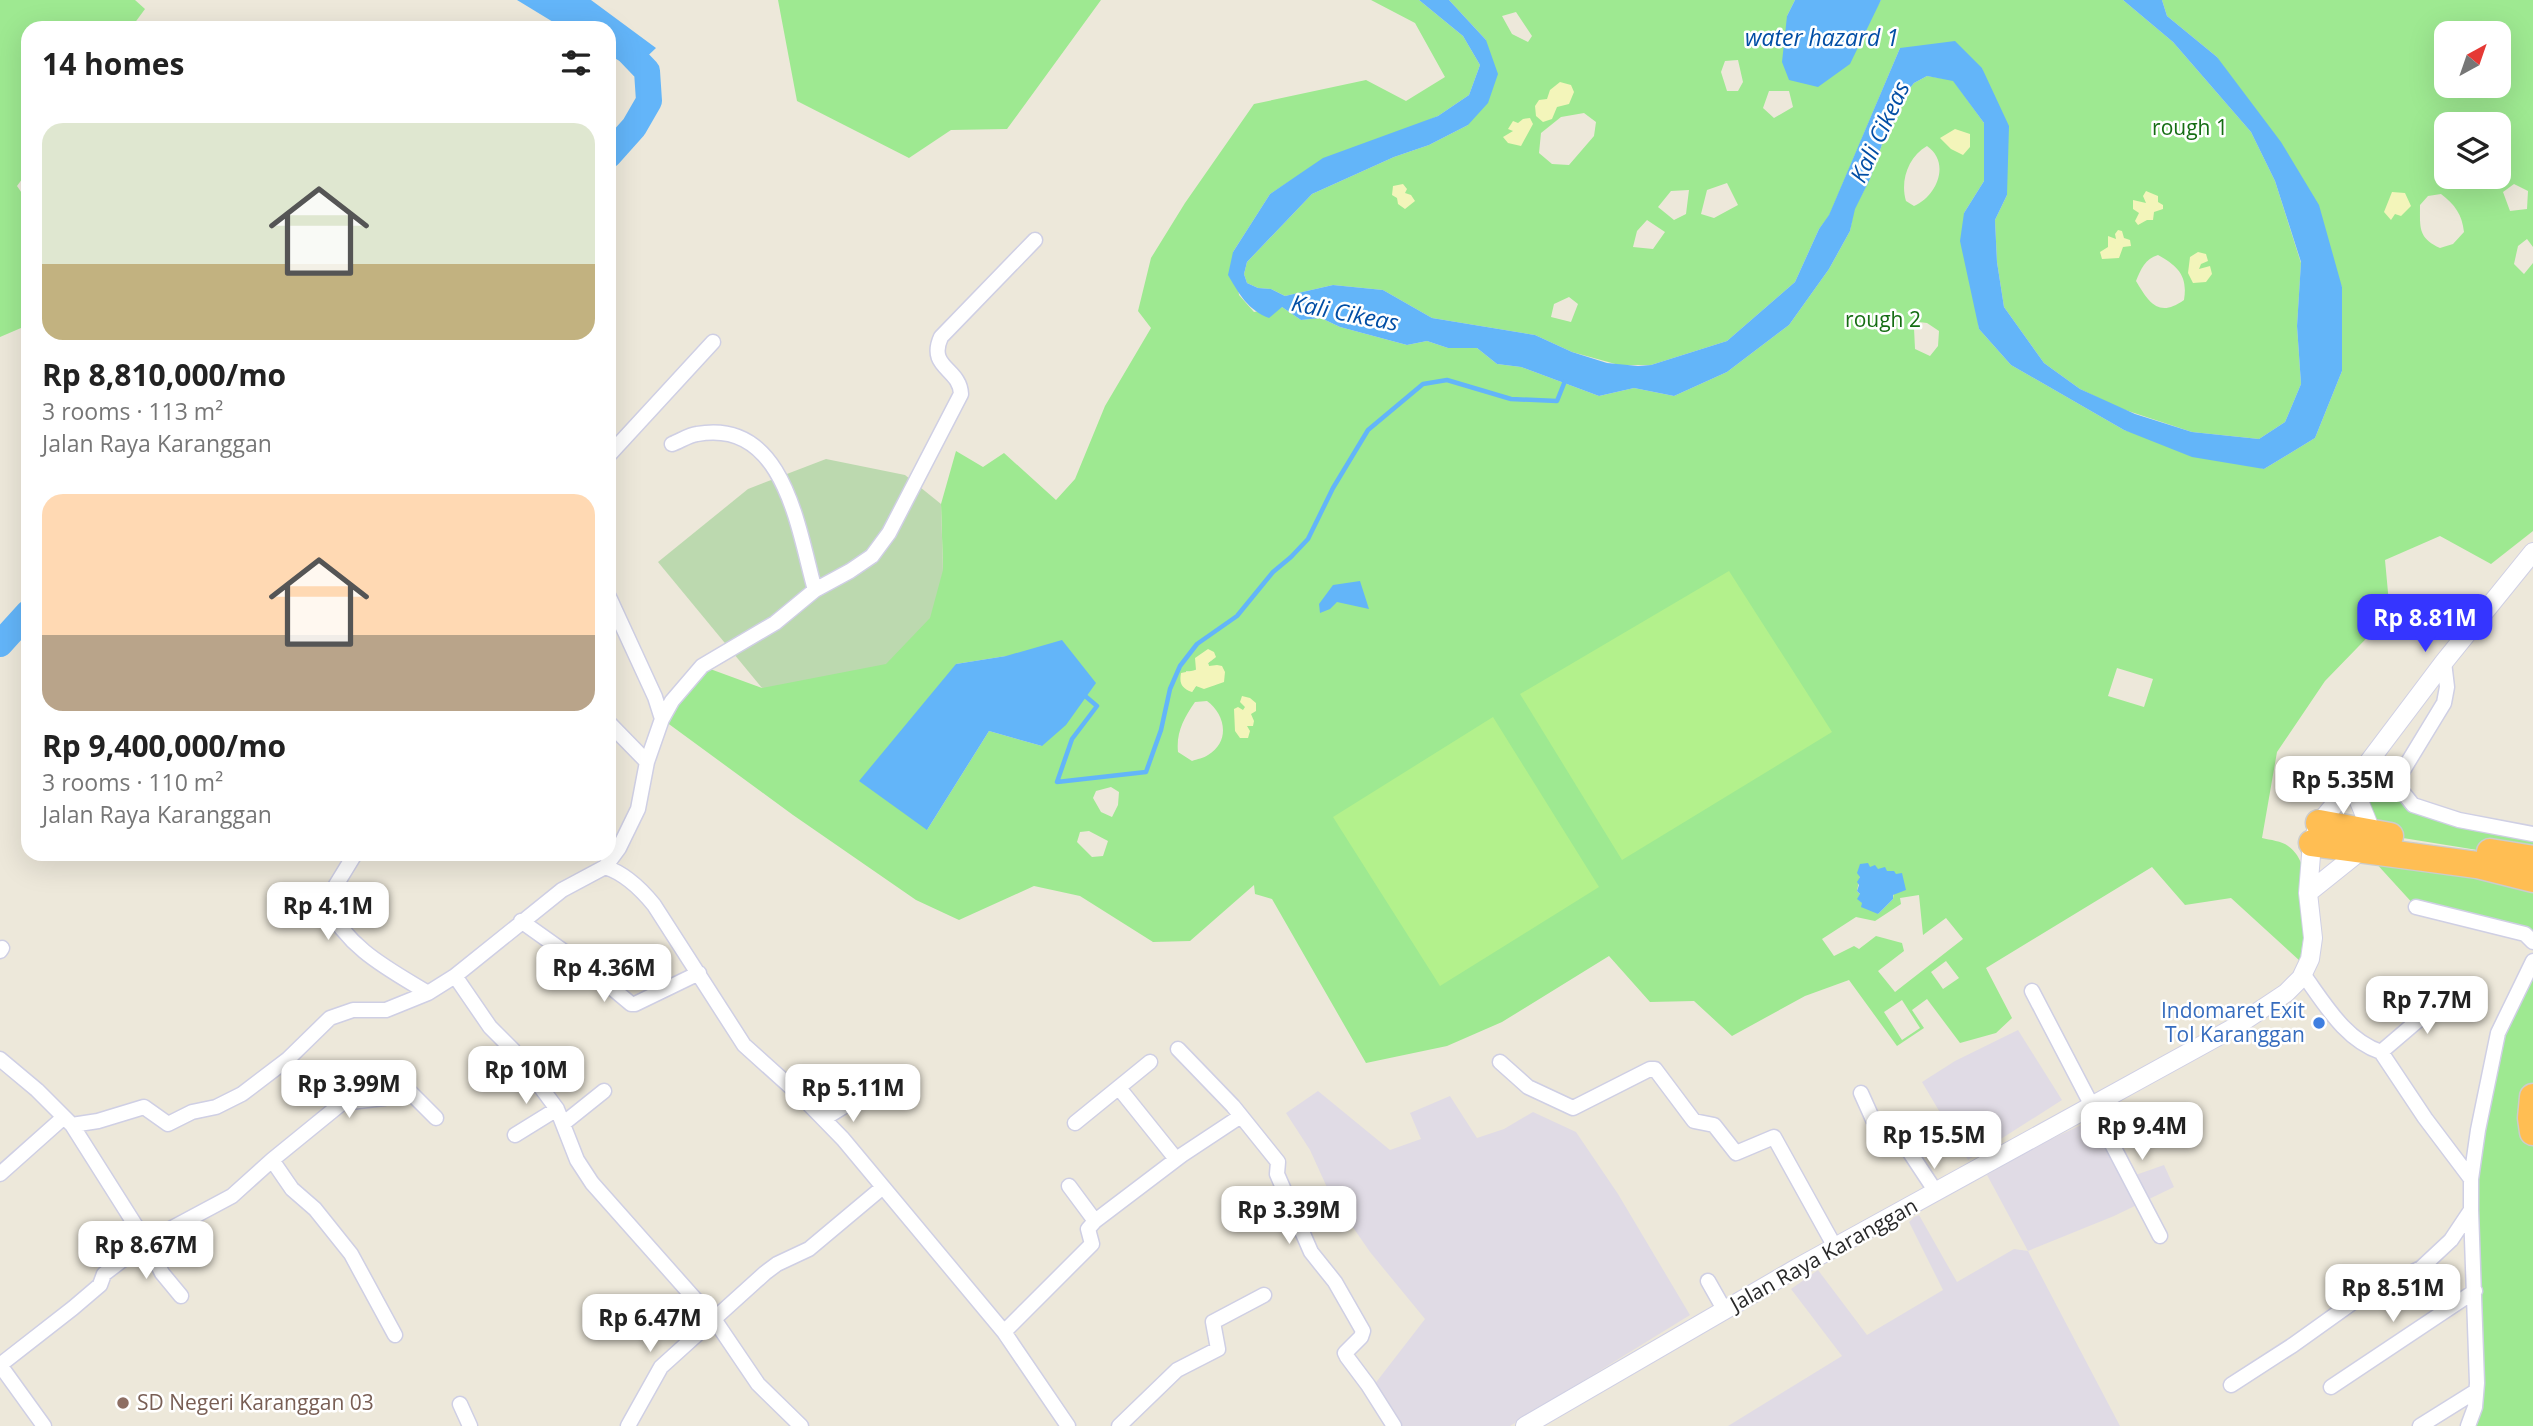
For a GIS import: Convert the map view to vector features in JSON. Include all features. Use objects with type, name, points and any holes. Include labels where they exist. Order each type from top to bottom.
[{"type":"highway","points":[[2316,833],[2533,859]]},
{"type":"highway","points":[[2368,841],[2533,879]]},
{"type":"highway","points":[[2533,1097],[2533,1132]]},
{"type":"street","points":[[616,852],[638,809],[647,762],[662,719],[672,701],[702,666],[775,623],[814,590],[872,556],[889,533],[961,394],[957,382],[937,355],[936,346],[941,337],[1035,240]]},
{"type":"street","points":[[616,447],[713,342]]},
{"type":"street","points":[[672,444],[696,434],[718,433],[740,438],[756,446],[765,455],[773,464],[784,486],[814,590]]},
{"type":"street","points":[[2316,833],[2444,662],[2533,552]]},
{"type":"street","points":[[616,612],[655,697],[662,719]]},
{"type":"street","points":[[2444,662],[2447,687],[2444,703],[2399,777],[2401,790],[2413,804],[2459,820],[2533,834]]},
{"type":"street","points":[[616,730],[647,762]]},
{"type":"street","points":[[2308,893],[2368,841],[2352,784]]},
{"type":"street","name":"Jalan Raya Karanggan","points":[[1525,1426],[1835,1247],[2235,1027],[2286,993],[2303,974],[2310,959],[2313,939],[2308,893],[2316,833]]},
{"type":"street","points":[[351,861],[325,903],[333,918],[356,946],[428,993]]},
{"type":"street","points":[[0,1174],[68,1121],[98,1121],[143,1107],[168,1124],[192,1112],[216,1107],[242,1094],[274,1070],[330,1018],[353,1010],[386,1010],[428,993],[455,976],[562,890],[605,867],[609,861]]},
{"type":"street","points":[[605,867],[616,871],[646,895],[663,916],[746,1047],[825,1118],[1004,1332],[1068,1426]]},
{"type":"street","points":[[2416,906],[2525,934],[2533,942]]},
{"type":"street","points":[[521,921],[594,973],[631,1004],[699,973]]},
{"type":"street","points":[[2468,1426],[2473,1416],[2476,1391],[2471,1180],[2478,1130],[2498,1034],[2533,961]]},
{"type":"street","points":[[2303,974],[2351,1036],[2381,1052],[2471,1180]]},
{"type":"street","points":[[455,976],[490,1027],[513,1050],[557,1109],[577,1160],[592,1182],[730,1340],[758,1384],[801,1426]]},
{"type":"street","points":[[2032,991],[2160,1236]]},
{"type":"street","points":[[2381,1052],[2450,993]]},
{"type":"street","points":[[1178,1049],[1229,1101],[1278,1163],[1277,1174],[1307,1245],[1335,1282],[1363,1331],[1361,1337],[1345,1353],[1394,1426]]},
{"type":"street","points":[[0,1059],[68,1121],[146,1242],[162,1273],[181,1296]]},
{"type":"street","points":[[1075,1123],[1150,1062]]},
{"type":"street","points":[[1500,1062],[1528,1087],[1573,1108],[1650,1069],[1655,1069],[1694,1121],[1714,1125],[1736,1153],[1774,1137],[1835,1247]]},
{"type":"street","points":[[825,1118],[885,1081]]},
{"type":"street","points":[[44,1426],[0,1365],[73,1308],[100,1285],[104,1275],[146,1242],[232,1196],[344,1102],[384,1098],[407,1088],[436,1118]]},
{"type":"street","points":[[1119,1088],[1176,1159]]},
{"type":"street","points":[[564,1123],[604,1091]]},
{"type":"street","points":[[1860,1093],[1879,1133],[1897,1133],[1936,1192]]},
{"type":"street","points":[[515,1135],[557,1109]]},
{"type":"street","points":[[1004,1332],[1091,1246],[1088,1229],[1095,1221],[1176,1159],[1241,1116]]},
{"type":"street","points":[[272,1160],[292,1189],[315,1209],[351,1254],[395,1335]]},
{"type":"street","points":[[1069,1186],[1095,1221]]},
{"type":"street","points":[[628,1426],[662,1367],[765,1273],[777,1264],[809,1249],[883,1187]]},
{"type":"street","points":[[2231,1385],[2356,1300],[2421,1269],[2451,1240],[2471,1210]]},
{"type":"street","points":[[1709,1281],[1725,1311]]},
{"type":"street","points":[[2331,1387],[2475,1291]]},
{"type":"street","points":[[1119,1426],[1177,1370],[1218,1349],[1212,1325],[1214,1321],[1264,1296]]},
{"type":"street","points":[[2420,1426],[2476,1391]]},
{"type":"street","points":[[460,1404],[470,1426]]},
{"type":"shaded area","points":[[826,459],[905,475],[941,504],[943,570],[930,618],[886,664],[762,688],[658,562],[748,489]]},
{"type":"shaded area","points":[[2018,1030],[2062,1100],[1968,1160],[1922,1082],[1955,1061]]},
{"type":"shaded area","points":[[1318,1091],[1390,1150],[1421,1139],[1410,1113],[1450,1096],[1477,1138],[1504,1129],[1533,1112],[1576,1132],[1618,1194],[1690,1315],[1510,1426],[1401,1426],[1374,1385],[1425,1319],[1370,1252],[1330,1194],[1310,1150],[1286,1113]]},
{"type":"shaded area","points":[[2096,1118],[2130,1177],[2164,1165],[2174,1187],[2114,1216],[2028,1251],[1987,1175],[2043,1143]]},
{"type":"shaded area","points":[[1919,1215],[1957,1282],[2014,1249],[2028,1251],[2120,1426],[1728,1426],[1842,1356],[1791,1289],[1818,1270],[1867,1335],[1943,1290],[1909,1222],[1914,1217]]},
{"type":"green space","points":[[0,0],[135,0],[145,9],[136,21],[21,21],[21,181],[17,186],[21,192],[21,328],[0,337]]},
{"type":"green space","points":[[778,0],[1101,0],[1007,129],[951,130],[909,158],[797,101]]},
{"type":"green space","name":"rough 2","points":[[1371,0],[1419,0],[1463,36],[1480,65],[1469,95],[1438,116],[1293,179],[1270,194],[1233,252],[1239,295],[1254,312],[1282,307],[1301,320],[1321,318],[1340,327],[1407,345],[1427,341],[1448,348],[1477,348],[1497,364],[1521,367],[1599,396],[1634,388],[1674,396],[1727,372],[1789,325],[1829,269],[1850,231],[1854,209],[1870,179],[1895,107],[1914,83],[1927,76],[1953,80],[1984,123],[1984,181],[1964,213],[1979,329],[2011,365],[2124,430],[2264,469],[2315,438],[2342,371],[2342,287],[2217,57],[2167,16],[2162,0],[2533,0],[2533,247],[2527,239],[2518,246],[2514,264],[2524,274],[2533,263],[2533,531],[2491,564],[2440,536],[2385,560],[2390,614],[2325,681],[2277,752],[2262,838],[2288,846],[2303,868],[2307,900],[2300,961],[2231,898],[2185,905],[2152,867],[1986,968],[2012,1018],[1996,1033],[1960,1043],[1927,999],[1912,1010],[1924,1028],[1897,1046],[1849,980],[1805,996],[1732,1036],[1694,1001],[1650,1002],[1609,956],[1502,1022],[1447,1046],[1366,1063],[1272,899],[1255,894],[1254,885],[1190,941],[1153,942],[1080,896],[1034,886],[959,920],[916,900],[793,815],[662,719],[702,666],[762,688],[943,569],[941,504],[956,451],[983,467],[1004,453],[1056,500],[1075,479],[1105,406],[1151,328],[1138,311],[1151,258],[1185,203],[1254,104],[1366,80],[1406,101],[1445,77],[1415,23]],"holes":[[[1927,146],[1934,153],[1939,170],[1935,187],[1914,206],[1906,201],[1904,186],[1907,170],[1915,156]],[[2441,194],[2457,210],[2464,232],[2453,244],[2440,248],[2433,244],[2422,231],[2420,205],[2428,196]],[[1919,322],[1927,323],[1939,331],[1938,346],[1930,356],[1915,349],[1914,328]],[[1006,656],[1042,746],[989,731],[927,830],[956,664]],[[1216,657],[1208,663],[1209,667],[1214,667],[1216,685],[1196,686],[1192,692],[1186,671],[1192,672]],[[2117,668],[2153,679],[2144,707],[2108,696]],[[1207,701],[1213,706],[1221,720],[1223,735],[1215,749],[1192,761],[1178,752],[1178,745],[1182,726],[1195,702]],[[1111,787],[1119,792],[1118,805],[1112,817],[1101,812],[1093,798],[1096,791]],[[1089,831],[1108,841],[1103,856],[1092,857],[1077,842],[1080,832]],[[1896,874],[1893,899],[1878,914],[1857,891],[1860,876]],[[1919,895],[1923,935],[1946,918],[1963,939],[1895,992],[1878,971],[1904,951],[1902,943],[1876,936],[1859,949],[1854,946],[1834,956],[1822,939],[1856,917],[1875,921],[1901,904],[1900,898]],[[1946,961],[1959,978],[1943,989],[1931,972]],[[1902,1000],[1920,1028],[1902,1040],[1884,1012]]]},
{"type":"green space","name":"rough 1","points":[[1449,0],[1795,0],[1787,16],[1875,10],[1881,0],[2123,0],[2173,42],[2251,132],[2275,181],[2301,263],[2297,326],[2301,384],[2285,422],[2259,439],[2192,432],[2119,408],[2080,389],[2044,363],[2004,307],[1997,262],[1995,220],[2007,195],[1982,68],[1900,48],[1829,216],[1819,229],[1795,282],[1727,341],[1651,365],[1619,365],[1572,352],[1535,335],[1432,318],[1383,290],[1333,285],[1285,296],[1247,283],[1244,274],[1247,262],[1312,194],[1394,157],[1429,145],[1468,125],[1486,40]],"holes":[[[1516,12],[1532,36],[1528,42],[1512,34],[1502,16]],[[1738,60],[1743,82],[1738,91],[1727,91],[1721,72],[1725,61]],[[1769,91],[1789,91],[1793,107],[1774,118],[1763,108]],[[1584,113],[1596,122],[1594,136],[1569,165],[1552,164],[1539,153],[1541,133],[1561,117]],[[1727,183],[1738,205],[1714,218],[1701,214],[1707,190]],[[1689,190],[1686,214],[1674,220],[1658,207],[1671,191]],[[1647,220],[1665,232],[1653,249],[1633,247],[1637,231]],[[2158,255],[2176,268],[2183,278],[2184,300],[2168,308],[2161,308],[2145,296],[2136,281],[2147,262]],[[1569,297],[1578,304],[1571,322],[1551,317],[1554,304]]]},
{"type":"green space","points":[[1729,571],[1832,732],[1622,860],[1520,694]]},
{"type":"green space","points":[[1493,717],[1599,887],[1440,986],[1333,817]]},
{"type":"green space","points":[[2352,784],[2459,820],[2533,834],[2533,859],[2372,833]]},
{"type":"green space","points":[[2363,849],[2533,879],[2533,942],[2416,907]]},
{"type":"green space","points":[[2533,960],[2533,1426],[2468,1426],[2473,1416],[2471,1210],[2493,1055]]},
{"type":"sand","points":[[1560,82],[1571,85],[1574,92],[1569,104],[1557,107],[1552,119],[1543,122],[1536,116],[1535,106],[1539,100],[1547,99],[1550,90]]},
{"type":"sand","points":[[1530,118],[1533,124],[1521,146],[1508,143],[1503,137],[1513,131],[1508,129],[1513,121],[1518,123]]},
{"type":"sand","points":[[1955,129],[1970,134],[1970,147],[1963,155],[1951,149],[1940,138]]},
{"type":"sand","points":[[1403,184],[1407,189],[1405,193],[1411,195],[1415,201],[1405,209],[1392,195],[1393,186]]},
{"type":"sand","points":[[2146,191],[2158,196],[2158,202],[2163,205],[2163,209],[2154,212],[2153,220],[2138,225],[2135,221],[2139,213],[2133,209],[2133,200],[2146,203],[2143,196]]},
{"type":"sand","points":[[2392,192],[2405,193],[2411,206],[2401,216],[2395,214],[2391,220],[2384,212]]},
{"type":"sand","points":[[2118,230],[2122,231],[2124,238],[2130,240],[2131,246],[2123,247],[2119,258],[2102,259],[2100,252],[2108,247],[2108,236],[2116,239]]},
{"type":"sand","points":[[2198,252],[2206,254],[2208,261],[2201,264],[2199,269],[2210,266],[2212,274],[2206,282],[2193,283],[2188,273],[2190,257]]},
{"type":"sand","points":[[1208,649],[1214,652],[1216,657],[1208,663],[1209,666],[1222,666],[1225,672],[1224,682],[1204,689],[1196,686],[1192,692],[1182,685],[1181,673],[1196,670],[1195,658]]},
{"type":"sand","points":[[1242,696],[1256,703],[1256,711],[1251,714],[1253,726],[1247,726],[1250,731],[1248,738],[1240,738],[1235,731],[1234,709],[1238,707],[1243,710],[1245,707],[1240,702]]},
{"type":"water","points":[[517,0],[591,0],[656,48],[634,69],[616,59],[616,21],[552,21]]},
{"type":"water","name":"Kali Cikeas","points":[[1419,0],[1449,0],[1486,40],[1498,74],[1488,103],[1468,125],[1429,145],[1394,157],[1312,194],[1247,262],[1244,274],[1247,283],[1285,296],[1333,285],[1383,290],[1432,318],[1535,335],[1572,352],[1607,363],[1651,365],[1727,341],[1795,282],[1819,229],[1829,215],[1900,48],[1955,41],[1982,68],[2009,126],[2007,195],[1995,220],[1997,262],[2004,307],[2044,363],[2080,389],[2135,414],[2192,432],[2259,439],[2285,422],[2301,384],[2297,326],[2301,262],[2275,181],[2251,132],[2173,42],[2123,0],[2162,0],[2167,16],[2217,57],[2281,142],[2319,205],[2342,287],[2342,371],[2315,438],[2264,469],[2192,457],[2124,430],[2011,365],[1979,329],[1960,241],[1964,213],[1984,181],[1984,123],[1953,81],[1927,76],[1914,83],[1895,107],[1870,179],[1855,209],[1850,231],[1829,269],[1789,325],[1727,372],[1674,396],[1634,388],[1599,396],[1521,367],[1497,364],[1477,348],[1448,348],[1427,341],[1407,345],[1340,327],[1321,318],[1301,320],[1282,307],[1269,318],[1262,315],[1245,301],[1228,275],[1233,252],[1270,194],[1323,158],[1438,116],[1469,95],[1480,65],[1463,36]]},
{"type":"water","name":"water hazard 1","points":[[1795,0],[1881,0],[1850,64],[1818,87],[1789,80],[1782,62],[1787,16]]},
{"type":"water","points":[[1360,581],[1369,609],[1337,602],[1320,613],[1319,604],[1333,585]]},
{"type":"water","points":[[1062,640],[1096,683],[1066,725],[1042,746],[989,731],[927,830],[859,781],[956,664],[1006,656]]},
{"type":"water","points":[[1868,863],[1870,867],[1875,865],[1878,869],[1885,867],[1887,871],[1902,873],[1906,890],[1893,895],[1893,899],[1878,914],[1861,907],[1862,903],[1857,899],[1860,894],[1857,891],[1857,882],[1860,877],[1857,873],[1860,864]]},
{"type":"waterway","points":[[616,43],[624,47],[647,71],[649,101],[634,127],[616,147]]},
{"type":"waterway","points":[[1084,695],[1097,706],[1072,739],[1057,782],[1146,772],[1161,730],[1170,689],[1180,666],[1197,644],[1237,616],[1273,572],[1308,539],[1333,488],[1368,430],[1423,384],[1447,380],[1511,399],[1557,401],[1565,381]]},
{"type":"waterway","points":[[0,644],[21,621]]},
{"type":"place","name":"Indomaret Exit Tol Karanggan","points":[[2319,1023]]},
{"type":"place","name":"SD Negeri Karanggan 03","points":[[123,1403]]}]
